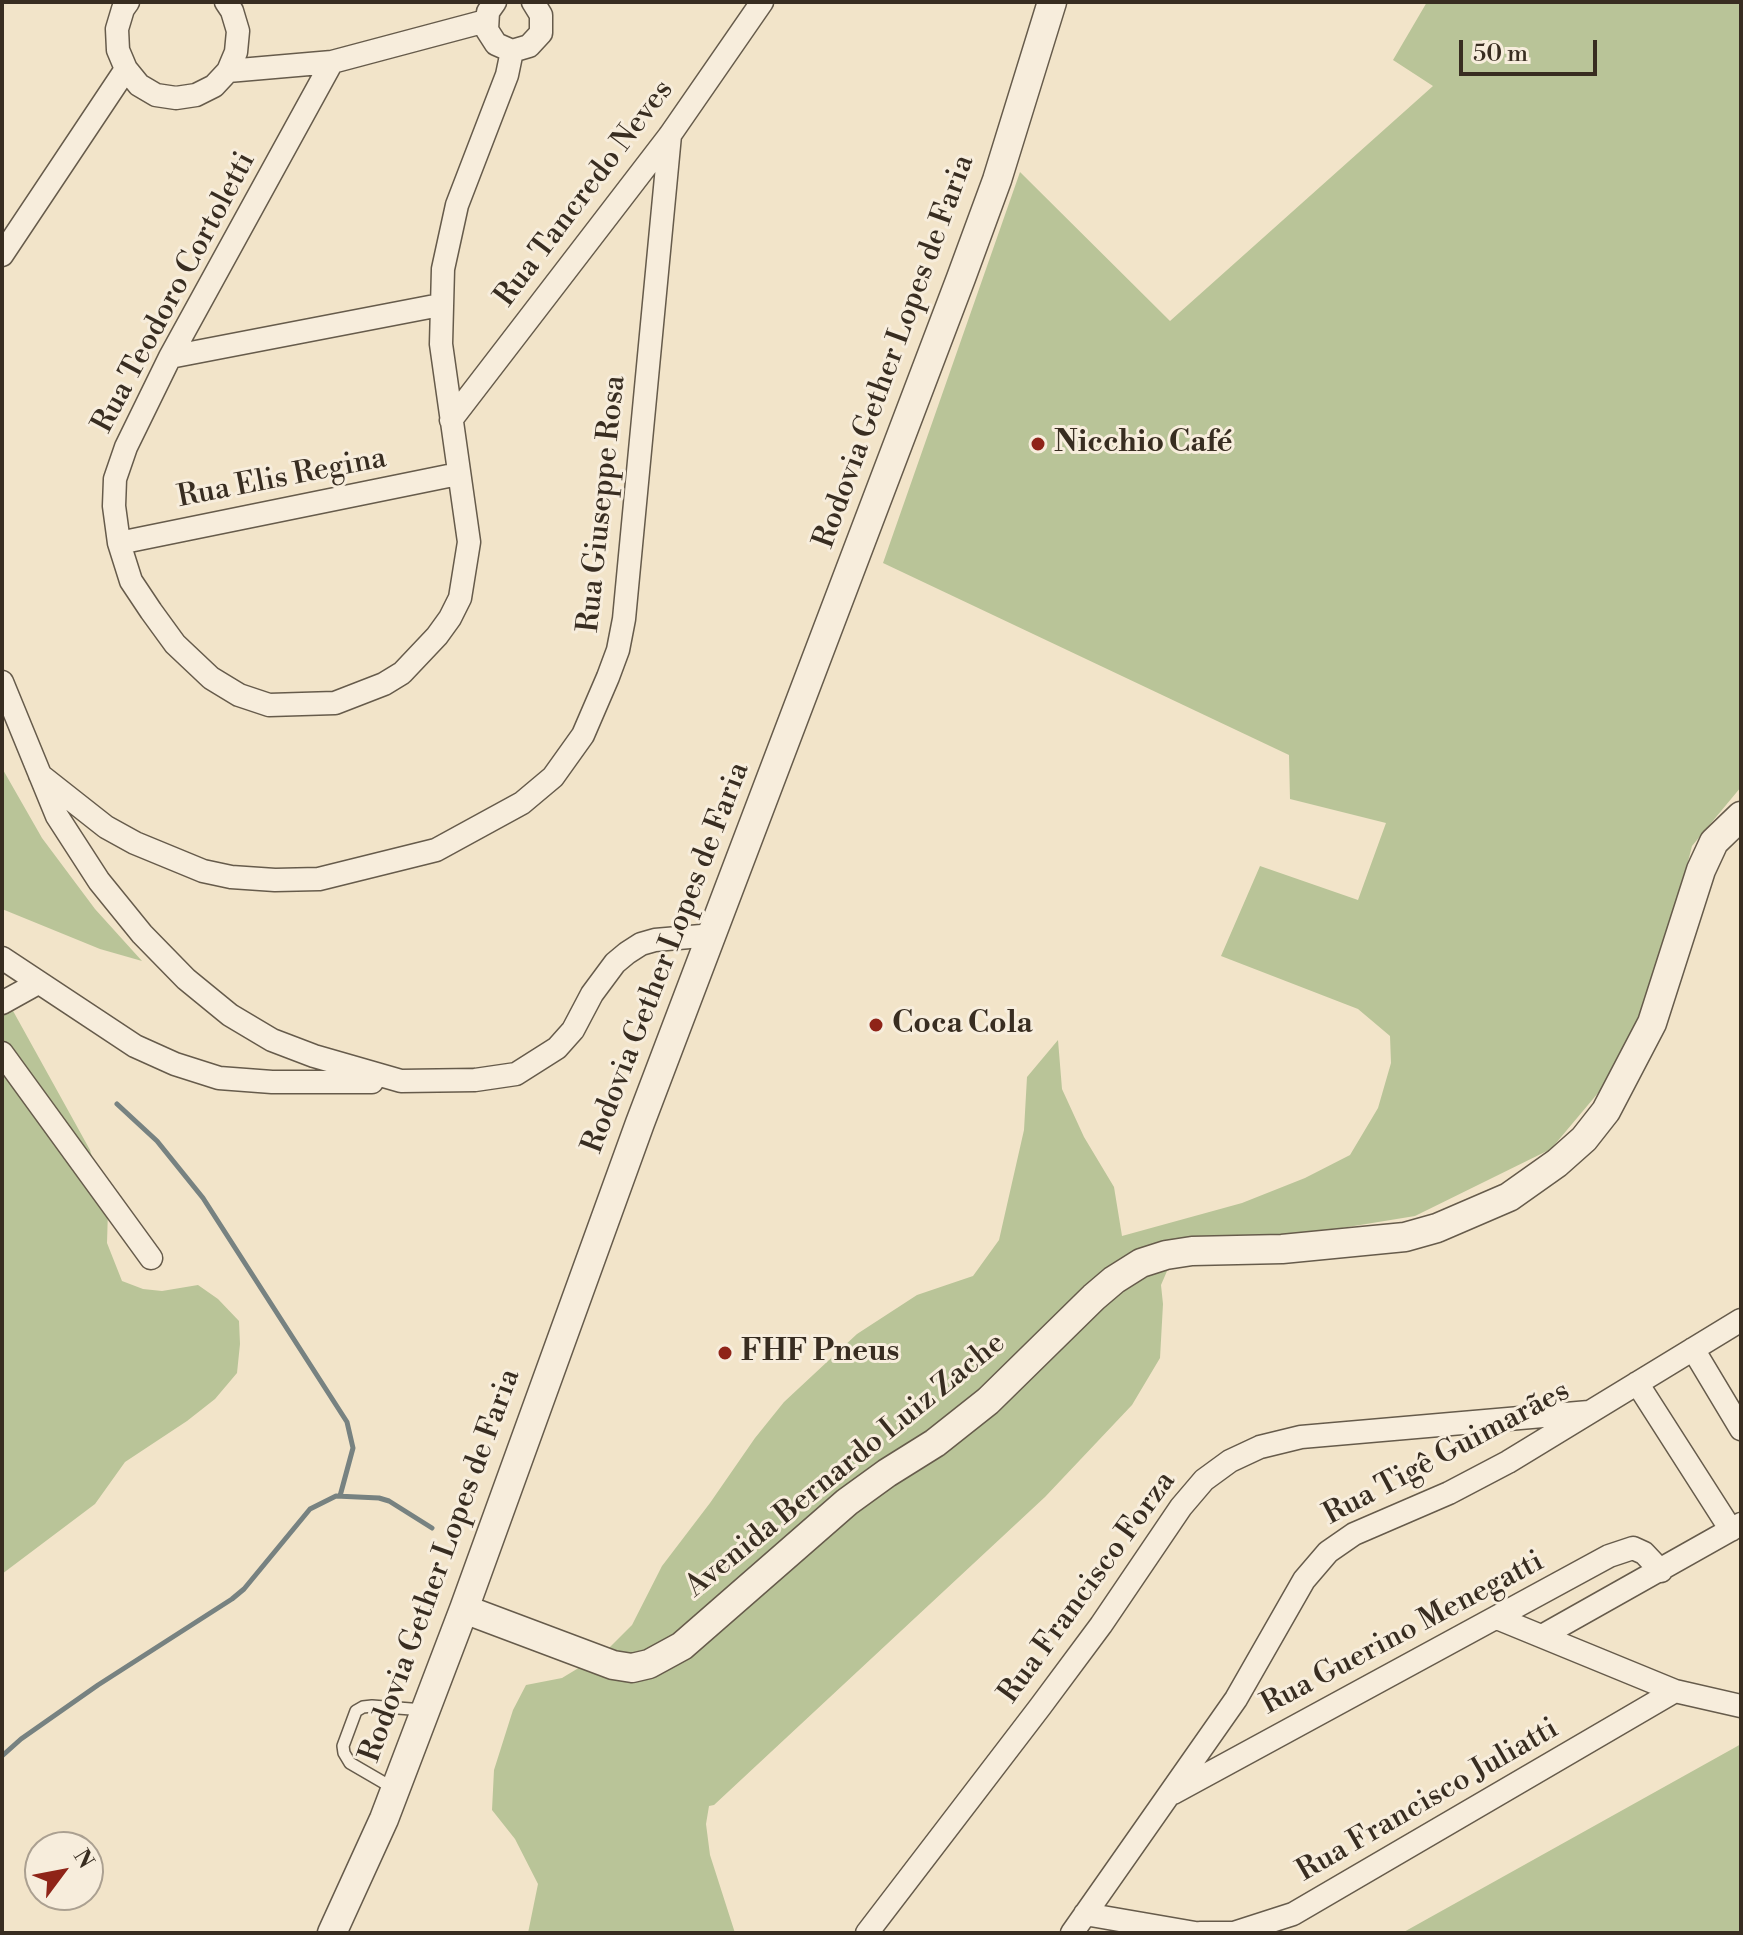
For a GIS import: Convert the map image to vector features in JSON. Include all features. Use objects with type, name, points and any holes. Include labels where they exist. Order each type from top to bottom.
[{"type":"street","points":[[128,2],[117,29],[118,50],[126,69],[139,85],[156,95],[176,98],[196,95],[214,86],[228,71],[236,52],[238,31],[226,2]]},
{"type":"street","name":"Rua Tancredo Neves","points":[[451,420],[670,135],[762,2]]},
{"type":"street","name":"Rodovia Gether Lopes de Faria","points":[[332,1933],[395,1790],[464,1609],[640,1123],[997,180],[1052,2]]},
{"type":"street","points":[[228,71],[332,62],[490,11],[490,38],[512,51],[521,50],[536,41],[542,24],[541,5]]},
{"type":"street","name":"Rua Teodoro Cortoletti","points":[[332,62],[170,357],[126,447],[115,479],[114,506],[119,543],[131,581],[151,611],[175,644],[211,678],[239,695],[269,705],[335,703],[364,693],[402,673],[450,618],[460,598],[469,542],[441,344],[443,269],[457,205],[507,75],[512,51]]},
{"type":"street","points":[[2,255],[126,69]]},
{"type":"street","name":"Rua Giuseppe Rosa","points":[[40,775],[106,827],[135,843],[203,871],[231,877],[275,880],[319,879],[436,850],[522,803],[553,777],[568,759],[587,725],[618,650],[624,619],[670,135]]},
{"type":"street","points":[[170,357],[440,305]]},
{"type":"street","name":"Rua Elis Regina","points":[[119,543],[458,474]]},
{"type":"street","points":[[2,682],[57,816],[99,881],[142,934],[186,979],[230,1015],[272,1040],[356,1070],[401,1081]]},
{"type":"street","name":"Avenida Bernardo Luiz Zache","points":[[464,1609],[613,1665],[632,1668],[649,1664],[682,1646],[847,1502],[935,1443],[988,1401],[1094,1297],[1141,1263],[1192,1251],[1282,1249],[1405,1237],[1437,1228],[1509,1197],[1557,1163],[1584,1139],[1606,1111],[1652,1023],[1701,870],[1714,842],[1741,816]]},
{"type":"street","points":[[2,958],[135,1046],[175,1064],[219,1078],[272,1082],[475,1080],[516,1074],[557,1048],[573,1030],[607,973],[641,944],[713,935]]},
{"type":"street","points":[[2,1003],[38,983]]},
{"type":"street","points":[[2,1053],[151,1258]]},
{"type":"street","name":"Rua Tigê Guimarães","points":[[1072,1933],[1236,1699],[1304,1580],[1328,1552],[1354,1534],[1449,1493],[1508,1462],[1741,1320]]},
{"type":"street","points":[[1693,1349],[1741,1429]]},
{"type":"street","points":[[1542,1636],[1736,1527],[1637,1383]]},
{"type":"street","name":"Rua Francisco Forza","points":[[867,1933],[1066,1672],[1181,1507],[1204,1480],[1230,1461],[1260,1447],[1301,1437],[1589,1412]]},
{"type":"street","name":"Rua Guerino Menegatti","points":[[1170,1795],[1624,1549],[1633,1548],[1644,1553],[1661,1571]]},
{"type":"street","points":[[1497,1618],[1675,1691],[1741,1706]]},
{"type":"street","name":"Rua Francisco Juliatti","points":[[1085,1914],[1198,1933],[1234,1933],[1293,1914],[1675,1691]]},
{"type":"lane","points":[[395,1790],[350,1763],[343,1746],[356,1711],[363,1707],[425,1710]]},
{"type":"green space","points":[[1427,2],[1741,2],[1741,787],[1692,846],[1661,967],[1636,1028],[1614,1074],[1551,1149],[1415,1216],[1244,1244],[1176,1250],[1161,1285],[1160,1358],[1132,1405],[1045,1497],[714,1805],[709,1806],[706,1824],[710,1855],[735,1933],[528,1933],[538,1884],[515,1839],[492,1810],[494,1770],[513,1710],[526,1685],[562,1678],[605,1652],[632,1625],[662,1566],[755,1438],[784,1402],[857,1334],[917,1295],[973,1276],[999,1240],[1024,1130],[1027,1077],[1058,1040],[1062,1089],[1084,1137],[1114,1187],[1122,1236],[1242,1203],[1305,1178],[1350,1155],[1378,1108],[1391,1063],[1390,1036],[1358,1009],[1221,956],[1260,866],[1358,900],[1386,823],[1290,799],[1289,755],[883,563],[1020,172],[1170,321],[1433,86],[1393,60]]},
{"type":"green space","points":[[2,768],[42,838],[95,909],[142,961],[100,949],[2,909]]},
{"type":"green space","points":[[2,991],[90,1150],[108,1210],[107,1243],[122,1281],[143,1289],[162,1291],[198,1285],[218,1299],[239,1321],[240,1344],[237,1373],[215,1399],[125,1462],[95,1504],[2,1574]]},
{"type":"green space","points":[[1741,1744],[1741,1933],[1402,1933],[1734,1748]]},
{"type":"waterway","points":[[117,1104],[157,1141],[203,1198],[347,1422],[353,1448],[340,1496]]},
{"type":"waterway","points":[[2,1756],[98,1685],[232,1599],[244,1589],[310,1509],[336,1496],[379,1498],[432,1528]]},
{"type":"place","name":"Nicchio Café","points":[[1038,444]]},
{"type":"place","name":"Coca Cola","points":[[876,1025]]},
{"type":"place","name":"FHF Pneus","points":[[725,1353]]}]
